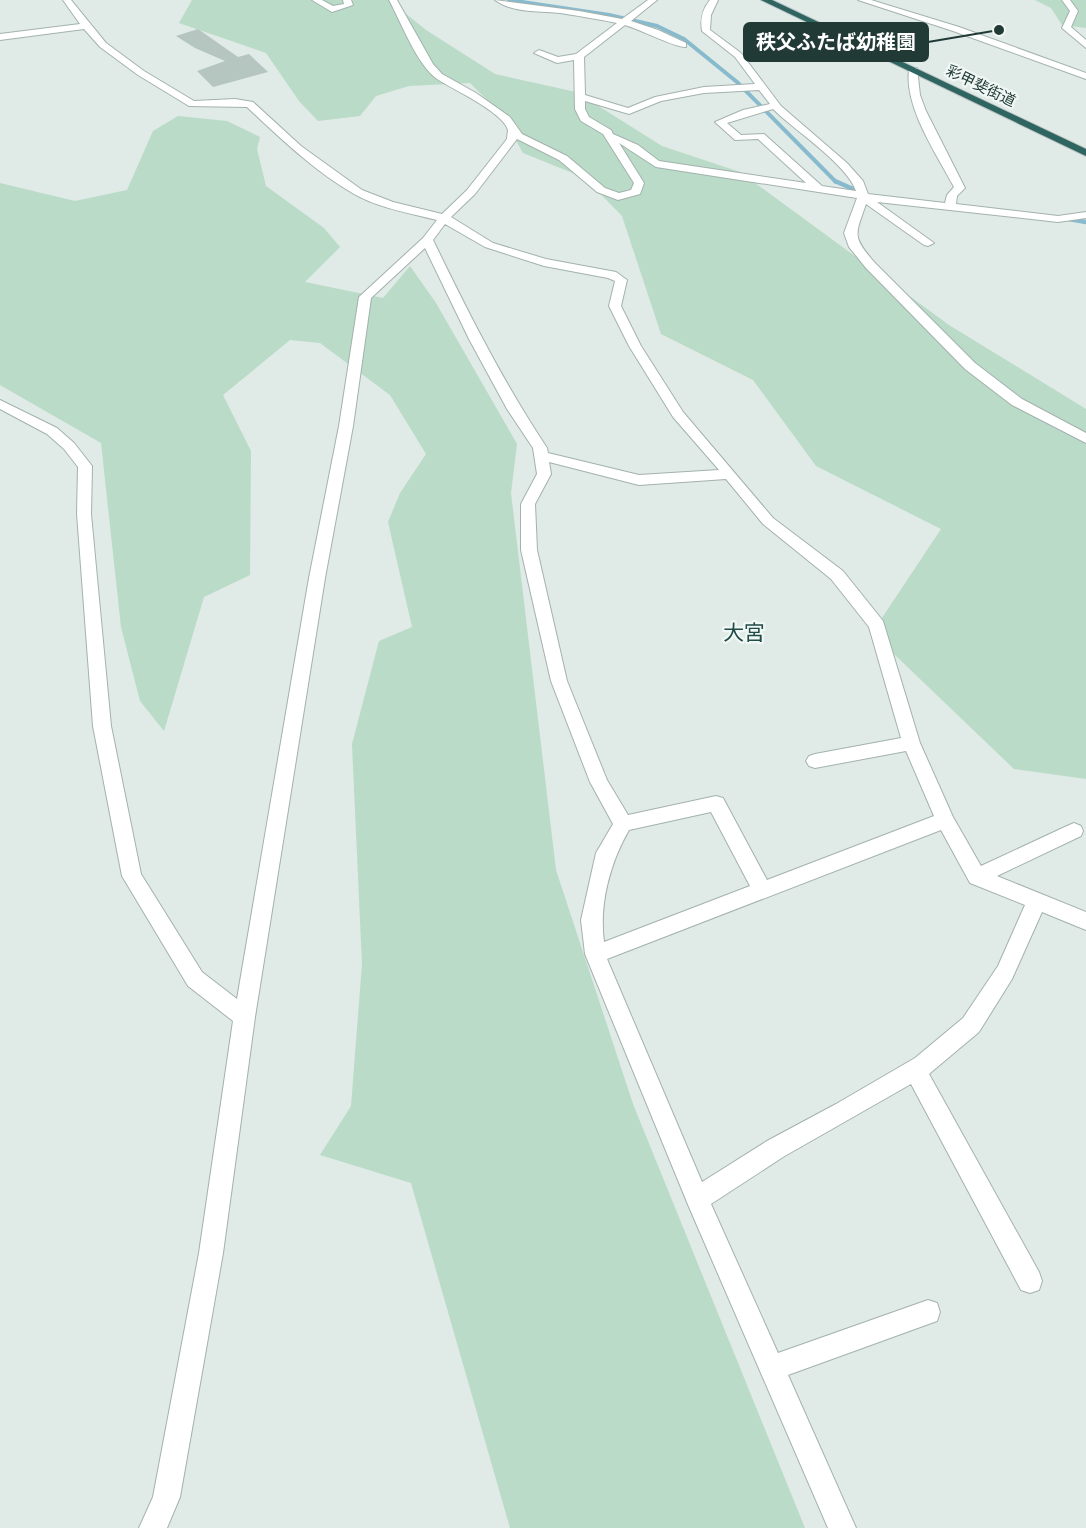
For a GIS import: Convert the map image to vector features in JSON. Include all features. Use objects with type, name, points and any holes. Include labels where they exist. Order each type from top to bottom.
[{"type":"highway","name":"彩甲斐街道","points":[[765,0],[1086,153]]},
{"type":"street","points":[[67,0],[103,45],[141,73],[192,104],[235,102],[250,105],[297,148],[358,192],[389,204],[444,218],[489,245],[544,262],[612,275],[621,280],[615,306],[635,346],[678,414],[768,521],[837,575],[877,625],[911,743],[945,820],[977,877],[1086,921]]},
{"type":"street","points":[[316,0],[332,9],[350,5],[347,0]]},
{"type":"street","points":[[393,0],[429,65],[439,76],[473,94],[506,119],[518,136],[563,158],[601,190],[618,197],[628,196],[636,192],[639,183],[609,136]]},
{"type":"street","points":[[499,0],[516,6],[623,21],[662,33],[683,45]]},
{"type":"street","points":[[539,53],[557,60],[579,56],[652,0]]},
{"type":"street","points":[[714,0],[708,6],[704,23],[706,31],[738,55],[776,105],[843,165],[858,182],[862,196],[849,233],[855,247],[870,265],[970,366],[1017,402],[1086,440]]},
{"type":"street","points":[[862,0],[956,29],[1086,76]]},
{"type":"street","points":[[1066,0],[1074,11],[1066,28],[1086,45]]},
{"type":"street","points":[[0,37],[86,26]]},
{"type":"street","points":[[579,56],[580,109],[585,119],[609,136],[633,147],[656,164],[862,196],[1058,219],[1086,214]]},
{"type":"street","points":[[914,70],[911,76],[927,125],[960,188],[952,195],[950,206]]},
{"type":"street","points":[[580,97],[629,111],[658,99],[704,90],[762,87]]},
{"type":"street","points":[[776,105],[747,111],[720,122],[739,138],[760,136],[819,189]]},
{"type":"street","points":[[153,1528],[166,1497],[212,1253],[244,1017],[317,578],[346,426],[365,297],[427,240],[444,218],[471,192],[508,146],[513,130]]},
{"type":"street","points":[[862,196],[928,243]]},
{"type":"street","points":[[427,240],[475,339],[514,409],[540,448],[544,474],[528,504],[532,561],[559,681],[599,782],[623,824]]},
{"type":"street","points":[[0,404],[52,431],[69,446],[85,466],[84,514],[102,726],[132,876],[195,979],[244,1017]]},
{"type":"street","points":[[541,456],[639,480],[730,474]]},
{"type":"street","points":[[814,761],[911,743]]},
{"type":"street","points":[[762,890],[716,803],[623,824],[606,854],[591,920],[595,954],[697,1199],[842,1528]]},
{"type":"street","points":[[595,954],[945,820]]},
{"type":"street","points":[[977,877],[1074,831]]},
{"type":"street","points":[[697,1199],[775,1149],[915,1070],[971,1025],[1005,972],[1037,900]]},
{"type":"street","points":[[915,1070],[1030,1281]]},
{"type":"street","points":[[771,1368],[928,1312]]},
{"type":"green space","points":[[192,0],[389,0],[426,30],[495,74],[576,92],[662,146],[740,172],[949,325],[1086,409],[1086,779],[1014,769],[872,633],[941,529],[816,466],[753,380],[661,334],[622,216],[585,178],[523,153],[501,114],[470,83],[409,86],[376,96],[360,116],[318,121],[299,101],[266,53],[179,23]]},
{"type":"green space","points":[[1035,0],[1086,0],[1086,28],[1062,25],[1051,8]]},
{"type":"green space","points":[[178,116],[227,121],[260,137],[257,149],[266,186],[324,228],[340,247],[305,282],[383,298],[410,266],[436,303],[517,444],[511,493],[556,870],[633,1104],[805,1528],[510,1528],[411,1183],[320,1155],[351,1106],[362,964],[352,744],[379,641],[412,627],[388,522],[400,493],[426,454],[390,395],[320,343],[290,340],[223,395],[251,451],[250,575],[204,597],[164,731],[140,701],[121,627],[101,443],[0,385],[0,183],[75,201],[127,190],[153,131]]},
{"type":"building","points":[[198,29],[238,57],[249,54],[268,72],[213,87],[197,71],[225,61],[195,48],[176,36]]},
{"type":"waterway","points":[[509,0],[609,15],[657,26],[684,39],[737,82],[835,181]]},
{"type":"waterway","points":[[835,181],[862,193]]},
{"type":"waterway","points":[[1063,218],[1086,222]]},
{"type":"place","name":"秩父ふたば幼稚園","points":[[999,30]]},
{"type":"district","name":"大宮","points":[[744,633]]}]
